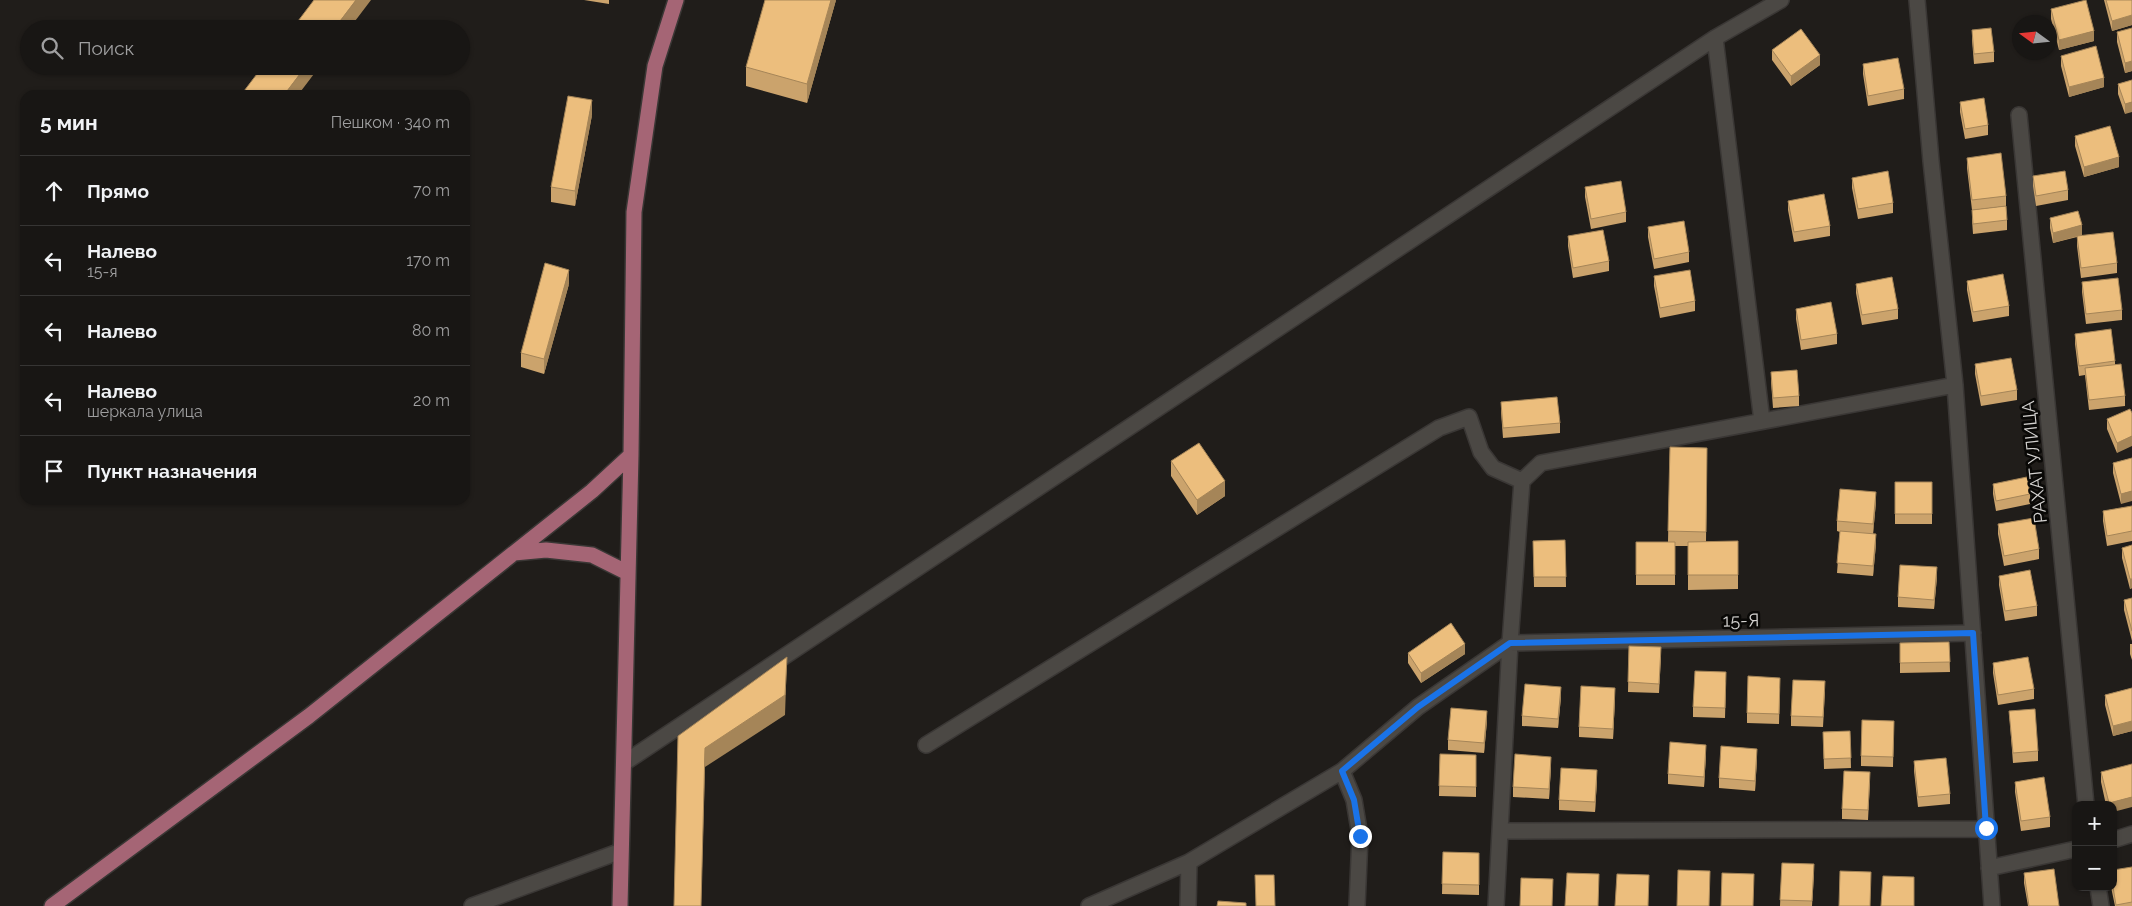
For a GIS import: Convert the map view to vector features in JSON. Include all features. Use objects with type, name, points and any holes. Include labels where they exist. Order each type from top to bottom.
[{"type":"main road","points":[[620,906],[631,455],[634,212],[655,66],[676,0]]},
{"type":"main road","points":[[52,906],[309,716],[592,491],[631,455]]},
{"type":"main road","points":[[514,553],[546,550],[592,555],[628,573]]},
{"type":"street","points":[[624,763],[1715,38],[1781,0]]},
{"type":"street","points":[[1916,0],[1931,161],[1956,385],[1992,906]]},
{"type":"street","points":[[1715,38],[1762,421]]},
{"type":"street","name":"РАХАТ УЛИЦА","points":[[2019,115],[2086,801]]},
{"type":"street","points":[[1496,906],[1510,643],[1522,481],[1542,463],[1956,385]]},
{"type":"street","points":[[926,745],[1439,428],[1469,417],[1481,452],[1493,468],[1522,481]]},
{"type":"street","name":"15-Я","points":[[1510,643],[1973,633]]},
{"type":"street","points":[[1089,906],[1189,862],[1342,771],[1418,707],[1510,643]]},
{"type":"street","points":[[1342,771],[1354,800],[1360,836],[1357,906]]},
{"type":"street","points":[[1500,831],[1986,828]]},
{"type":"street","points":[[2117,839],[2132,834]]},
{"type":"street","points":[[1989,868],[2072,850]]},
{"type":"street","points":[[472,906],[621,851]]},
{"type":"street","points":[[1188,906],[1189,862]]},
{"type":"street","points":[[2099,891],[2101,906]]},
{"type":"building","points":[[314,0],[356,0],[341,20],[299,20]]},
{"type":"building","points":[[765,0],[831,0],[807,84],[746,67]]},
{"type":"building","points":[[2086,0],[2094,31],[2059,40],[2057,15],[2053,15],[2051,9]]},
{"type":"building","points":[[2106,0],[2132,0],[2132,15],[2112,21]]},
{"type":"building","points":[[1991,28],[1994,52],[1974,54],[1972,30]]},
{"type":"building","points":[[2132,28],[2132,61],[2125,63],[2117,32]]},
{"type":"building","points":[[1801,29],[1820,55],[1791,76],[1772,50]]},
{"type":"building","points":[[2096,46],[2104,78],[2069,87],[2061,56]]},
{"type":"building","points":[[1898,58],[1904,89],[1868,96],[1863,64]]},
{"type":"building","points":[[256,75],[299,75],[288,90],[245,90]]},
{"type":"building","points":[[2132,80],[2132,102],[2125,104],[2118,84]]},
{"type":"building","points":[[568,96],[592,100],[575,191],[551,187]]},
{"type":"building","points":[[1984,98],[1988,125],[1965,129],[1960,102]]},
{"type":"building","points":[[2110,126],[2119,157],[2084,167],[2075,136]]},
{"type":"building","points":[[2001,153],[2006,196],[1972,200],[1967,158]]},
{"type":"building","points":[[1888,171],[1893,203],[1858,209],[1852,178]]},
{"type":"building","points":[[2065,171],[2068,190],[2036,196],[2033,176]]},
{"type":"building","points":[[1621,181],[1626,212],[1591,219],[1585,187]]},
{"type":"building","points":[[1824,194],[1830,226],[1794,232],[1788,201]]},
{"type":"building","points":[[2006,206],[2007,220],[1973,224],[1972,210]]},
{"type":"building","points":[[2078,211],[2082,225],[2053,233],[2050,218]]},
{"type":"building","points":[[1684,221],[1689,252],[1654,259],[1648,227]]},
{"type":"building","points":[[1603,230],[1609,261],[1573,268],[1568,236]]},
{"type":"building","points":[[2113,232],[2117,263],[2081,268],[2077,236]]},
{"type":"building","points":[[545,263],[569,270],[544,359],[521,353]]},
{"type":"building","points":[[1690,270],[1695,301],[1660,308],[1654,276]]},
{"type":"building","points":[[2003,274],[2009,306],[1973,312],[1967,281]]},
{"type":"building","points":[[1892,277],[1898,309],[1862,315],[1856,284]]},
{"type":"building","points":[[2118,278],[2122,310],[2086,314],[2082,282]]},
{"type":"building","points":[[1831,302],[1837,334],[1801,340],[1796,309]]},
{"type":"building","points":[[2111,329],[2115,361],[2079,366],[2075,334]]},
{"type":"building","points":[[2011,358],[2017,390],[1981,396],[1975,364]]},
{"type":"building","points":[[2121,364],[2125,396],[2089,400],[2085,368]]},
{"type":"building","points":[[1797,370],[1799,396],[1773,398],[1771,372]]},
{"type":"building","points":[[1557,397],[1560,423],[1503,428],[1501,402]]},
{"type":"building","points":[[2130,409],[2132,413],[2132,436],[2117,443],[2107,419]]},
{"type":"building","points":[[1199,443],[1225,481],[1197,500],[1171,461]]},
{"type":"building","points":[[1670,447],[1707,448],[1706,532],[1668,531]]},
{"type":"building","points":[[2132,458],[2132,491],[2121,494],[2113,463]]},
{"type":"building","points":[[2027,477],[2030,494],[1996,501],[1993,484]]},
{"type":"building","points":[[1895,482],[1932,482],[1932,514],[1895,514]]},
{"type":"building","points":[[1840,489],[1876,492],[1873,524],[1837,521]]},
{"type":"building","points":[[2132,506],[2132,531],[2107,536],[2103,511]]},
{"type":"building","points":[[2034,518],[2039,549],[2004,556],[1998,524]]},
{"type":"building","points":[[1840,531],[1876,534],[1873,566],[1837,563]]},
{"type":"building","points":[[1565,540],[1566,577],[1534,577],[1533,541]]},
{"type":"building","points":[[1738,541],[1738,575],[1688,575],[1688,542]]},
{"type":"building","points":[[1636,542],[1675,542],[1675,575],[1636,575]]},
{"type":"building","points":[[2132,545],[2132,579],[2130,579],[2122,548]]},
{"type":"building","points":[[1900,565],[1937,567],[1934,600],[1898,597]]},
{"type":"building","points":[[2030,570],[2037,606],[2005,611],[1999,576]]},
{"type":"building","points":[[2132,598],[2132,631],[2124,600]]},
{"type":"building","points":[[1451,623],[1465,644],[1421,673],[1408,653]]},
{"type":"building","points":[[1949,642],[1950,662],[1900,663],[1900,643]]},
{"type":"building","points":[[1629,646],[1661,647],[1659,684],[1628,682]]},
{"type":"building","points":[[787,657],[785,695],[705,748],[701,906],[674,906],[678,736]]},
{"type":"building","points":[[2028,657],[2034,689],[1998,695],[1993,663]]},
{"type":"building","points":[[1695,671],[1726,672],[1725,708],[1693,707]]},
{"type":"building","points":[[1748,676],[1780,678],[1779,714],[1747,713]]},
{"type":"building","points":[[1793,680],[1825,681],[1823,717],[1791,716]]},
{"type":"building","points":[[1525,684],[1561,687],[1558,719],[1522,716]]},
{"type":"building","points":[[1581,686],[1615,688],[1613,729],[1579,727]]},
{"type":"building","points":[[2132,688],[2132,721],[2113,726],[2105,695]]},
{"type":"building","points":[[1451,708],[1487,711],[1484,743],[1448,740]]},
{"type":"building","points":[[2035,709],[2038,751],[2013,753],[2009,711]]},
{"type":"building","points":[[1862,720],[1894,721],[1893,757],[1861,756]]},
{"type":"building","points":[[1850,731],[1851,758],[1824,759],[1823,732]]},
{"type":"building","points":[[1670,742],[1706,745],[1704,777],[1668,774]]},
{"type":"building","points":[[1721,746],[1757,749],[1755,781],[1719,778]]},
{"type":"building","points":[[1440,754],[1476,755],[1476,787],[1439,786]]},
{"type":"building","points":[[1515,754],[1551,757],[1549,789],[1513,787]]},
{"type":"building","points":[[1946,758],[1950,794],[1918,797],[1914,761]]},
{"type":"building","points":[[2132,764],[2132,797],[2108,801],[2101,772]]},
{"type":"building","points":[[1561,768],[1597,770],[1595,802],[1559,800]]},
{"type":"building","points":[[1844,771],[1870,772],[1868,810],[1842,809]]},
{"type":"building","points":[[2044,777],[2050,817],[2021,821],[2015,782]]},
{"type":"building","points":[[1443,852],[1479,853],[1479,885],[1442,884]]},
{"type":"building","points":[[1782,863],[1814,864],[1812,901],[1780,900]]},
{"type":"building","points":[[2132,867],[2132,902],[2116,905],[2114,891],[2117,891],[2117,869]]},
{"type":"building","points":[[2054,869],[2059,906],[2029,906],[2024,873]]},
{"type":"building","points":[[1678,870],[1710,871],[1709,906],[1677,906]]},
{"type":"building","points":[[1840,871],[1871,872],[1870,906],[1839,906]]},
{"type":"building","points":[[1567,873],[1599,874],[1598,906],[1565,906]]},
{"type":"building","points":[[1722,873],[1754,874],[1753,906],[1721,906]]},
{"type":"building","points":[[1617,874],[1649,875],[1648,906],[1615,906]]},
{"type":"building","points":[[1255,875],[1274,875],[1275,906],[1256,906]]},
{"type":"building","points":[[1883,876],[1914,877],[1914,906],[1881,906]]},
{"type":"building","points":[[1521,878],[1553,879],[1552,906],[1520,906]]},
{"type":"building","points":[[1218,901],[1246,903],[1246,906],[1217,906]]},
{"type":"route","points":[[1360,836],[1354,800],[1342,771],[1418,707],[1510,643],[1973,633],[1986,828]]}]
